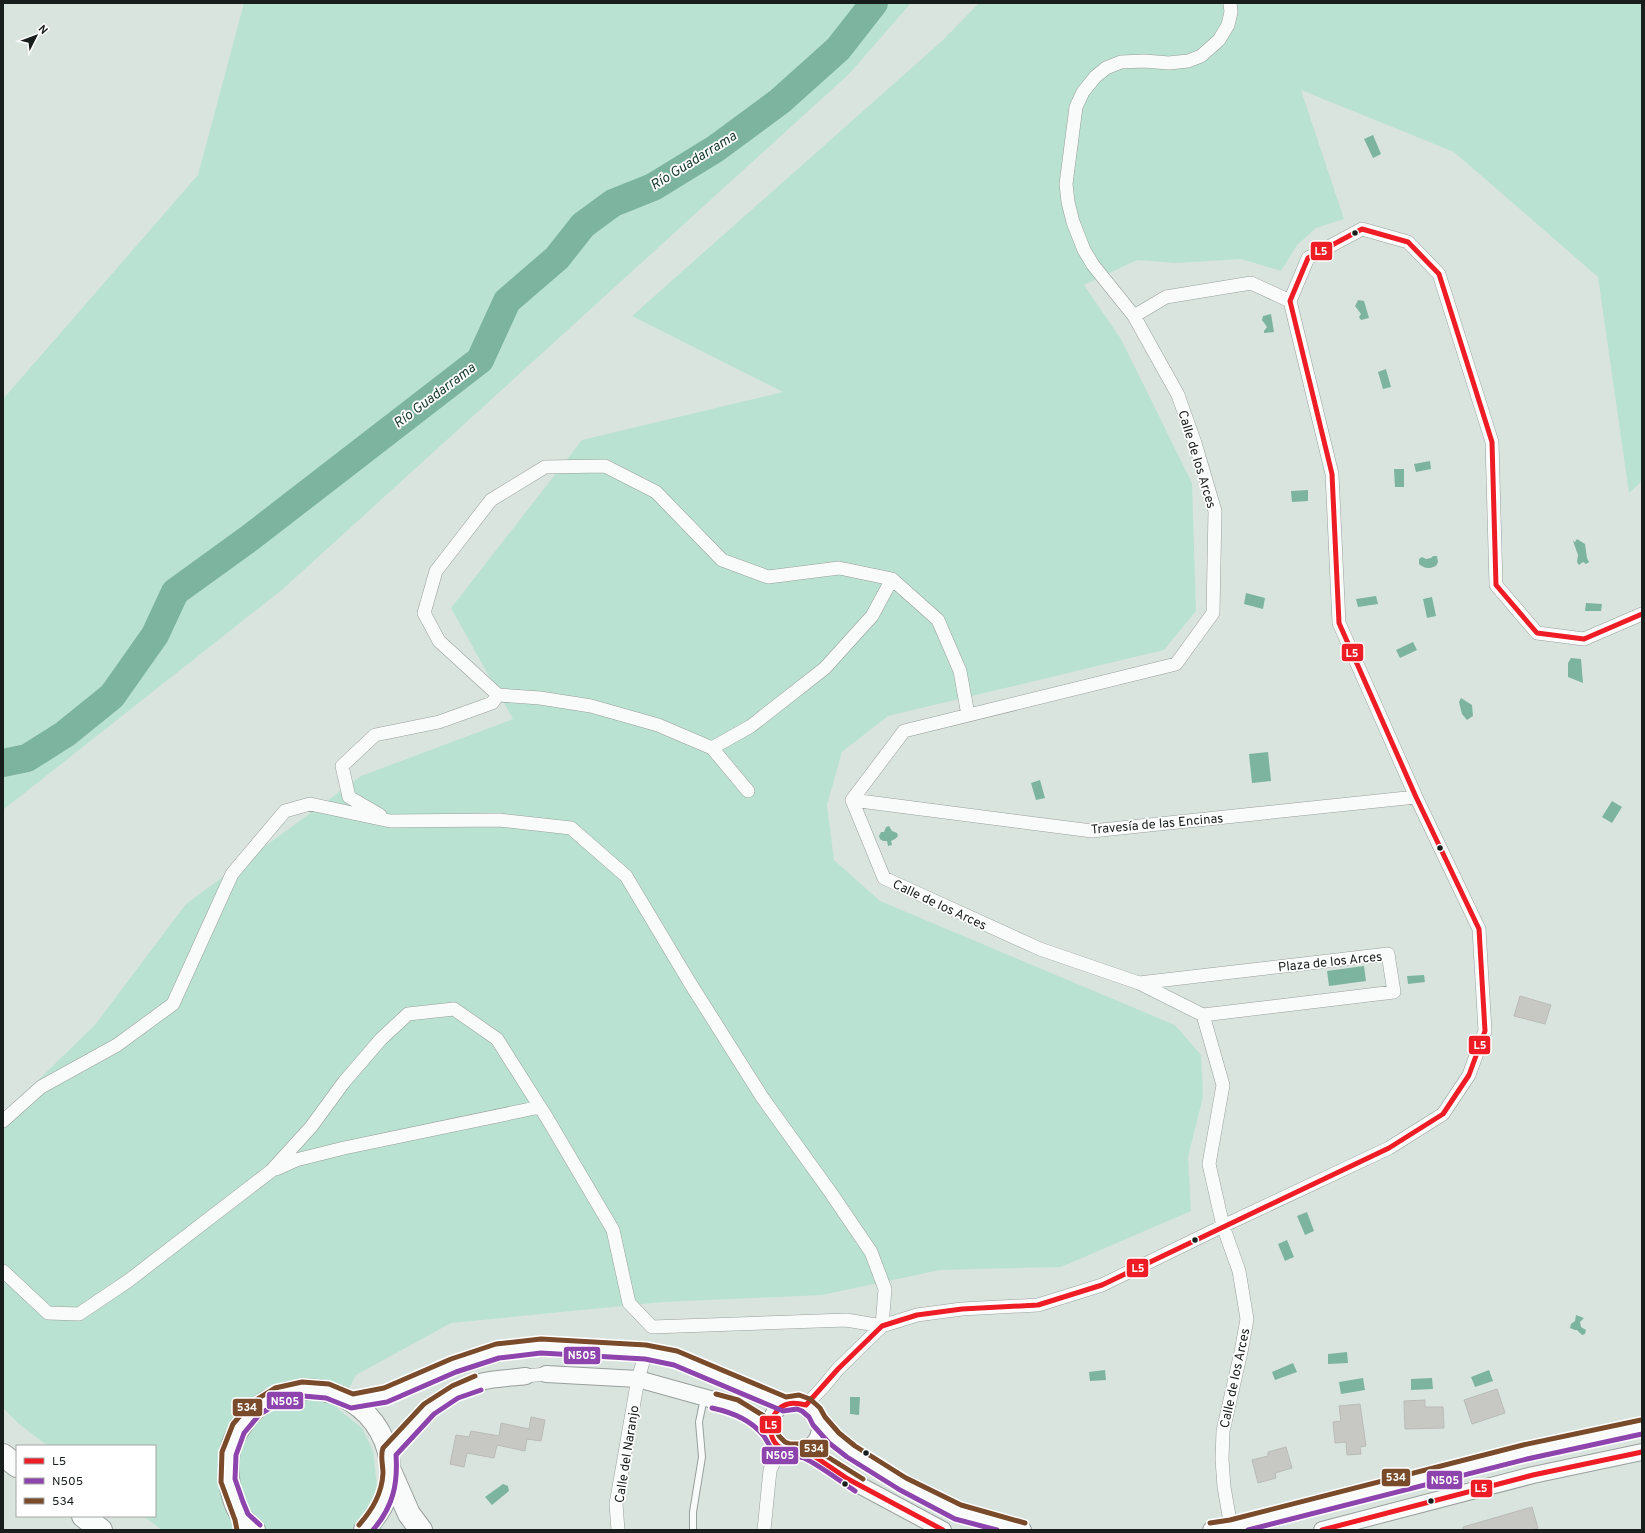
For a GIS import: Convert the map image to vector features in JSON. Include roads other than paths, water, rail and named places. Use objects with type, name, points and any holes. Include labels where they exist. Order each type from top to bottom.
[{"type":"highway","points":[[3,1455],[16,1465]]},
{"type":"highway","points":[[390,1462],[409,1514],[421,1530]]},
{"type":"highway","points":[[83,1517],[101,1530]]},
{"type":"main road","points":[[247,1526],[236,1505],[228,1480],[229,1454],[238,1429],[255,1409],[277,1395],[302,1389],[328,1391],[352,1401],[369,1414],[381,1432],[390,1462],[387,1496],[377,1516],[364,1530]]},
{"type":"street","name":"Calle de los Arces","points":[[1230,3],[1231,12],[1228,25],[1219,40],[1201,56],[1188,61],[1169,63],[1144,61],[1121,62],[1106,68],[1095,77],[1083,92],[1076,107],[1066,184],[1073,222],[1084,250],[1093,265],[1134,316],[1178,395],[1195,443],[1215,511],[1213,612],[1176,664],[904,731],[852,800],[884,878],[1040,949],[1139,983],[1203,1015],[1223,1085],[1209,1164],[1223,1226],[1239,1271],[1246,1319],[1241,1352],[1223,1431],[1222,1459],[1224,1487],[1231,1527]]},
{"type":"street","points":[[806,1405],[838,1369],[882,1326],[917,1315],[962,1309],[1038,1305],[1102,1285],[1389,1148],[1443,1114],[1469,1075],[1485,1030],[1480,929],[1416,797],[1340,623],[1332,474],[1290,302],[1308,258],[1362,229],[1408,242],[1439,274],[1492,442],[1496,585],[1537,633],[1584,639],[1642,614]]},
{"type":"street","points":[[1134,316],[1166,297],[1251,283],[1290,302]]},
{"type":"street","points":[[748,792],[712,748],[658,725],[590,706],[540,698],[498,695],[440,641],[424,613],[436,571],[491,500],[545,467],[605,466],[656,492],[722,560],[768,577],[839,568],[892,579],[938,620],[960,672],[968,715]]},
{"type":"street","points":[[712,748],[751,726],[825,668],[872,616],[892,579]]},
{"type":"street","points":[[390,821],[349,797],[342,766],[375,735],[439,722],[492,703],[498,695]]},
{"type":"street","name":"Travesía de las Encinas","points":[[852,800],[1092,831],[1416,797]]},
{"type":"street","points":[[3,1121],[41,1087],[117,1045],[173,1004],[232,874],[285,812],[310,804],[390,821],[499,820],[571,828],[626,876],[690,983],[762,1097],[831,1193],[871,1252],[885,1289],[882,1326]]},
{"type":"street","name":"Plaza de los Arces","points":[[1139,983],[1388,954],[1394,992],[1203,1015]]},
{"type":"street","points":[[3,1271],[48,1313],[79,1314],[128,1281],[271,1171],[311,1127],[344,1082],[381,1039],[408,1014],[454,1010],[497,1039],[540,1107],[613,1230],[629,1303],[652,1327],[846,1320],[882,1326]]},
{"type":"street","points":[[271,1171],[296,1160],[344,1148],[540,1107]]},
{"type":"street","points":[[352,1401],[386,1395],[454,1365],[498,1351],[541,1346],[646,1352],[676,1358],[785,1404]]},
{"type":"street","name":"Calle del Naranjo","points":[[618,1530],[616,1504],[638,1379],[646,1352]]},
{"type":"street","points":[[390,1462],[429,1409],[455,1392],[481,1382],[546,1374],[638,1379],[735,1406],[760,1422],[770,1432]]},
{"type":"street","points":[[819,1421],[819,1433],[815,1441],[804,1450],[789,1451],[781,1448],[773,1440],[770,1432],[770,1421],[778,1408],[785,1404],[798,1402],[806,1405],[834,1438],[851,1452],[903,1484],[958,1512],[1023,1530]]},
{"type":"street","points":[[1211,1530],[1231,1527],[1525,1452],[1642,1427]]},
{"type":"street","points":[[764,1530],[770,1470],[781,1448]]},
{"type":"street","points":[[804,1450],[848,1479],[943,1530]]},
{"type":"street","points":[[1322,1530],[1533,1475],[1642,1452]]},
{"type":"lane","points":[[693,1530],[693,1512],[702,1457],[699,1422],[704,1398]]},
{"type":"waterway","name":"Río Guadarrama","points":[[3,763],[27,758],[65,734],[112,696],[155,635],[175,592],[251,537],[480,360],[507,301],[557,258],[583,225],[613,203],[653,187],[715,149],[780,101],[838,49],[874,3]]}]
